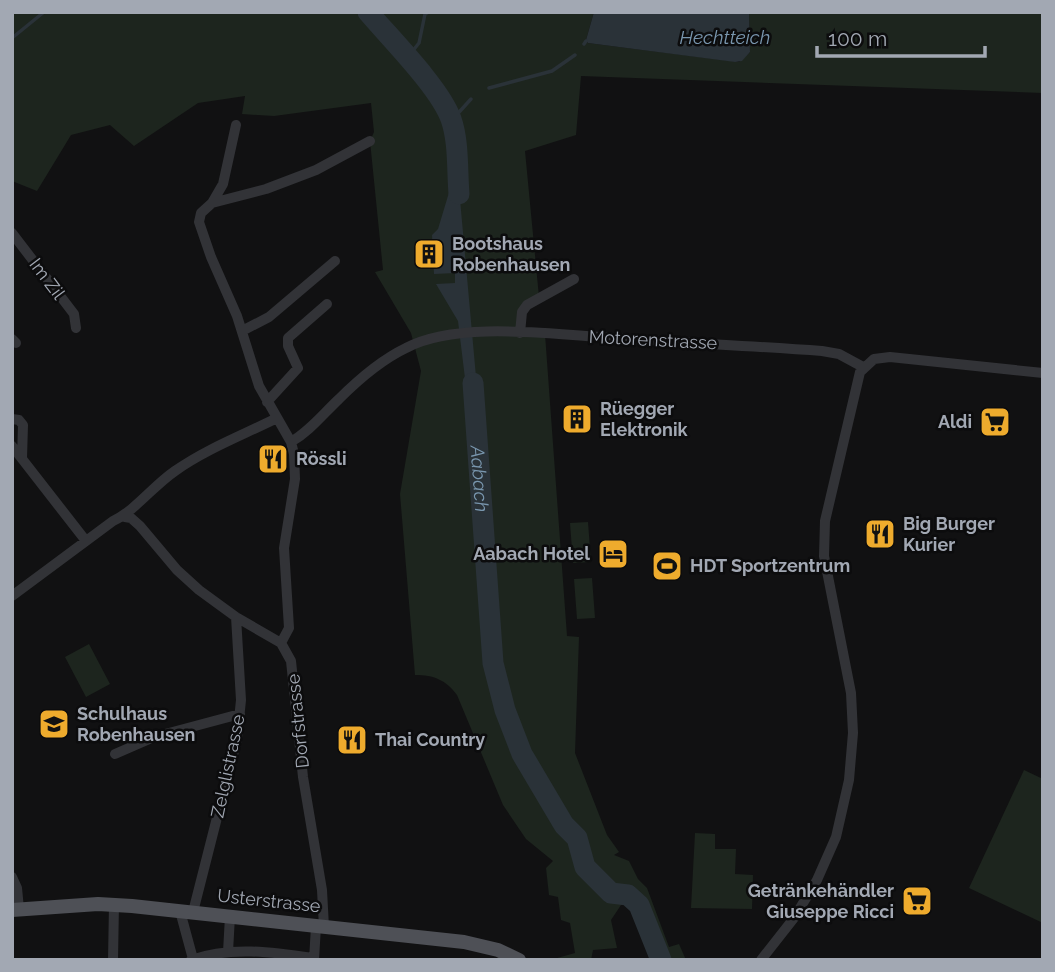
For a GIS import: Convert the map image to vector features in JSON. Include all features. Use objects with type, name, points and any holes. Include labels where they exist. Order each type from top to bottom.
[{"type":"main road","name":"Usterstrasse","points":[[16,909],[114,904],[464,943],[495,955],[519,960]]},
{"type":"street","points":[[12,596],[113,522],[125,517],[141,526],[186,578],[236,617],[281,643],[289,628],[284,562],[285,537],[295,479],[291,442],[267,402],[254,373],[242,331],[200,229],[201,213],[212,203],[223,184],[236,125]]},
{"type":"street","points":[[212,203],[266,189],[316,170],[370,141]]},
{"type":"street","name":"Im Zil","points":[[12,233],[74,314],[76,328]]},
{"type":"street","points":[[242,331],[269,317],[335,261]]},
{"type":"street","points":[[520,333],[522,312],[527,305],[574,279]]},
{"type":"street","points":[[267,402],[298,368],[288,346],[288,338],[327,304]]},
{"type":"street","name":"Motorenstrasse","points":[[291,442],[304,434],[354,385],[392,355],[421,341],[455,335],[520,333],[832,352],[863,368]]},
{"type":"street","points":[[761,960],[794,918],[817,880],[836,837],[851,770],[852,709],[824,556],[825,521],[858,378],[863,368],[874,359],[890,357],[1043,373]]},
{"type":"street","points":[[125,517],[132,506],[182,466],[276,418]]},
{"type":"street","points":[[12,419],[19,420],[23,425],[22,458]]},
{"type":"street","points":[[12,446],[86,541]]},
{"type":"street","name":"Zelglistrasse","points":[[186,912],[237,739],[240,714],[236,617]]},
{"type":"street","name":"Dorfstrasse","points":[[281,643],[294,671],[303,777],[322,890],[320,926],[313,959]]},
{"type":"street","points":[[115,754],[154,737],[240,714]]},
{"type":"street","points":[[12,877],[17,888],[16,909]]},
{"type":"street","points":[[113,960],[114,904]]},
{"type":"street","points":[[186,912],[192,959],[251,951],[313,959]]},
{"type":"street","points":[[228,952],[230,916]]},
{"type":"shaded area","points":[[12,12],[594,12],[586,40],[588,43],[739,62],[750,52],[749,12],[1043,12],[1043,93],[581,76],[576,135],[525,151],[539,297],[527,305],[520,332],[545,334],[567,636],[579,637],[575,753],[607,835],[619,852],[614,855],[629,861],[638,879],[647,888],[669,947],[679,944],[686,960],[654,960],[631,901],[621,905],[611,920],[617,948],[593,950],[591,960],[550,960],[575,953],[570,923],[561,920],[558,897],[549,895],[546,868],[553,861],[526,839],[503,805],[457,695],[439,679],[415,675],[400,494],[421,371],[411,333],[375,272],[383,270],[370,141],[374,132],[371,103],[274,116],[242,114],[245,96],[198,103],[134,146],[110,125],[71,135],[37,191],[12,181]]},
{"type":"shaded area","points":[[588,522],[591,562],[573,563],[570,523]]},
{"type":"shaded area","points":[[592,578],[595,618],[577,619],[574,579]]},
{"type":"shaded area","points":[[89,644],[110,684],[86,697],[65,657]]},
{"type":"shaded area","points":[[1024,770],[1043,779],[1043,923],[969,888]]},
{"type":"shaded area","points":[[695,833],[715,834],[715,849],[736,849],[735,874],[753,875],[752,909],[691,908]]},
{"type":"water","name":"Hechtteich","points":[[594,12],[749,12],[750,52],[742,61],[735,62],[588,43],[586,40]]},
{"type":"water","points":[[457,166],[478,399],[475,412],[468,403],[458,321],[436,284],[455,283],[455,273],[434,274],[432,235],[438,229]]},
{"type":"waterway","points":[[12,38],[44,12]]},
{"type":"waterway","name":"Aabach","points":[[368,12],[426,79],[445,107],[455,137],[459,194]]},
{"type":"waterway","points":[[407,58],[419,43],[425,14],[429,12]]},
{"type":"waterway","points":[[489,88],[552,71],[575,55]]},
{"type":"waterway","points":[[452,120],[471,99]]},
{"type":"waterway","name":"Aabach","points":[[473,383],[493,663],[505,710],[522,754],[564,825],[577,838],[585,867],[611,893],[628,895],[639,905],[661,960]]},
{"type":"place","name":"Bootshaus Robenhausen","points":[[429,254]]},
{"type":"place","name":"Rüegger Elektronik","points":[[577,419]]},
{"type":"place","name":"Aldi","points":[[995,422]]},
{"type":"place","name":"Rössli","points":[[273,459]]},
{"type":"place","name":"Big Burger Kurier","points":[[880,534]]},
{"type":"place","name":"Aabach Hotel","points":[[613,554]]},
{"type":"place","name":"HDT Sportzentrum","points":[[667,566]]},
{"type":"place","name":"Schulhaus Robenhausen","points":[[54,724]]},
{"type":"place","name":"Thai Country","points":[[352,740]]},
{"type":"place","name":"Getränkehändler Giuseppe Ricci","points":[[917,901]]}]
